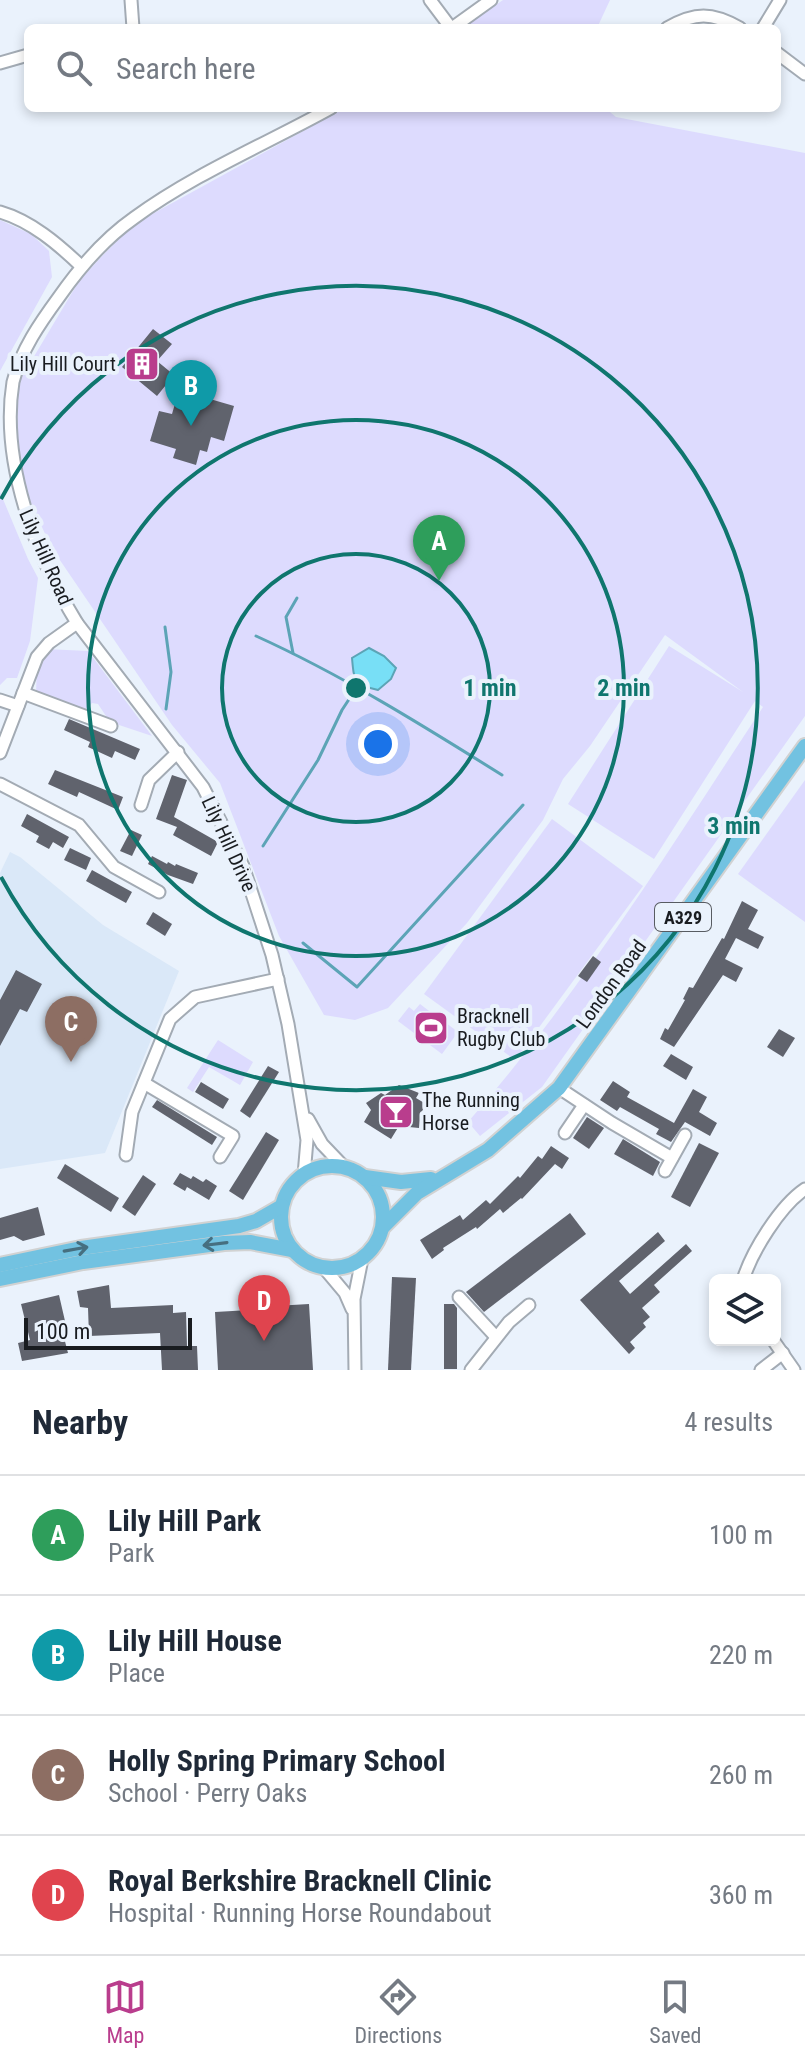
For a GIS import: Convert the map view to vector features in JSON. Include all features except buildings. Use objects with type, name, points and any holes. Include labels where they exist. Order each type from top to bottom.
[{"type":"main road","name":"London Road","points":[[383,1227],[417,1193],[502,1139],[559,1088],[805,746]]},
{"type":"main road","points":[[344,1167],[325,1166],[294,1183],[282,1206],[282,1231],[292,1250],[308,1263],[339,1269],[362,1259]]},
{"type":"main road","name":"A329","points":[[344,1167],[364,1177]]},
{"type":"main road","name":"London Road","points":[[364,1177],[408,1182],[446,1175]]},
{"type":"main road","points":[[364,1177],[376,1188],[382,1200],[383,1227]]},
{"type":"main road","points":[[0,1265],[81,1248],[239,1226],[256,1221],[282,1206]]},
{"type":"main road","name":"A329","points":[[362,1259],[383,1227]]},
{"type":"main road","points":[[0,1279],[83,1262],[224,1243],[250,1242],[292,1250]]},
{"type":"street","points":[[131,0],[133,24]]},
{"type":"street","points":[[430,0],[449,24]]},
{"type":"street","points":[[458,24],[491,0]]},
{"type":"street","points":[[765,24],[780,0]]},
{"type":"street","points":[[674,24],[685,18],[719,16],[733,24]]},
{"type":"street","points":[[0,63],[24,56]]},
{"type":"street","points":[[781,56],[805,74]]},
{"type":"street","name":"Lily Hill Road","points":[[0,753],[41,651],[77,623],[47,570],[11,469],[8,429],[13,382],[26,348],[81,266],[117,232],[148,208],[323,112]]},
{"type":"street","points":[[0,212],[57,243],[81,266]]},
{"type":"street","name":"Lily Hill Drive","points":[[77,623],[178,752],[215,807],[243,866],[278,979],[307,1140],[304,1175]]},
{"type":"street","points":[[23,693],[111,726]]},
{"type":"street","points":[[0,700],[18,706]]},
{"type":"street","points":[[141,805],[149,780],[178,752]]},
{"type":"street","points":[[0,784],[79,825],[114,867],[159,892]]},
{"type":"street","points":[[126,1155],[132,1112],[170,1019],[195,997],[278,979]]},
{"type":"street","points":[[144,1083],[233,1136],[220,1157]]},
{"type":"street","points":[[559,1088],[672,1158]]},
{"type":"street","name":"Lily Hill Drive","points":[[302,1103],[315,1134],[344,1167]]},
{"type":"street","points":[[565,1133],[584,1105]]},
{"type":"street","points":[[665,1171],[685,1135]]},
{"type":"street","points":[[745,1274],[752,1257],[780,1213],[805,1189]]},
{"type":"street","points":[[355,1370],[355,1289],[362,1259]]},
{"type":"street","points":[[324,1268],[345,1293],[355,1317]]},
{"type":"street","points":[[459,1297],[496,1337]]},
{"type":"street","points":[[471,1370],[496,1337],[529,1305]]},
{"type":"street","points":[[778,1346],[794,1370]]},
{"type":"street","points":[[761,1370],[783,1353]]},
{"type":"shaded area","points":[[503,0],[610,0],[599,24],[469,24]]},
{"type":"shaded area","points":[[338,112],[610,112],[616,117],[805,153],[805,716],[542,1087],[480,1136],[468,1122],[586,972],[763,707],[755,701],[654,859],[568,804],[669,646],[743,692],[665,635],[590,746],[563,779],[543,820],[467,923],[388,1008],[355,1020],[324,1015],[279,936],[220,783],[172,725],[51,547],[14,465],[17,385],[79,281],[134,224]]},
{"type":"shaded area","points":[[0,220],[31,234],[49,251],[52,277],[0,371]]},
{"type":"shaded area","points":[[0,492],[38,578],[30,641],[17,678],[7,678],[0,685]]},
{"type":"shaded area","points":[[45,649],[88,651],[152,736],[110,722],[98,704],[92,703],[86,710],[36,693],[37,666]]},
{"type":"shaded area","points":[[805,780],[805,922],[738,874]]},
{"type":"shaded area","points":[[552,819],[643,886],[515,1060],[424,994]]},
{"type":"shaded area","points":[[10,852],[103,925],[179,971],[105,1153],[0,1169],[0,873]]},
{"type":"shaded area","name":"Bracknell Rugby Club","points":[[420,1004],[433,1014],[428,1021],[432,1024],[438,1017],[458,1032],[442,1054],[398,1021],[409,1007],[414,1011]]},
{"type":"shaded area","points":[[218,1040],[253,1062],[240,1085],[209,1067],[193,1092],[187,1088]]},
{"type":"water","points":[[369,648],[384,656],[396,668],[391,679],[378,690],[360,684],[354,672],[352,658]]},
{"type":"waterway","points":[[293,653],[286,617],[297,598]]},
{"type":"waterway","points":[[165,627],[171,672],[166,709]]},
{"type":"waterway","points":[[256,636],[351,684],[502,775]]},
{"type":"waterway","points":[[263,846],[318,760],[342,710],[359,684]]},
{"type":"waterway","points":[[303,943],[357,987],[523,805]]},
{"type":"place","name":"Lily Hill Court","points":[[142,364]]},
{"type":"place","name":"Lily Hill House","points":[[191,426]]},
{"type":"place","name":"Lily Hill Park","points":[[439,581]]},
{"type":"place","name":"Bracknell Rugby Club","points":[[431,1028]]},
{"type":"place","name":"Holly Spring Primary School","points":[[71,1062]]},
{"type":"place","name":"The Running Horse","points":[[396,1112]]},
{"type":"place","name":"Royal Berkshire Bracknell Clinic","points":[[264,1341]]}]
